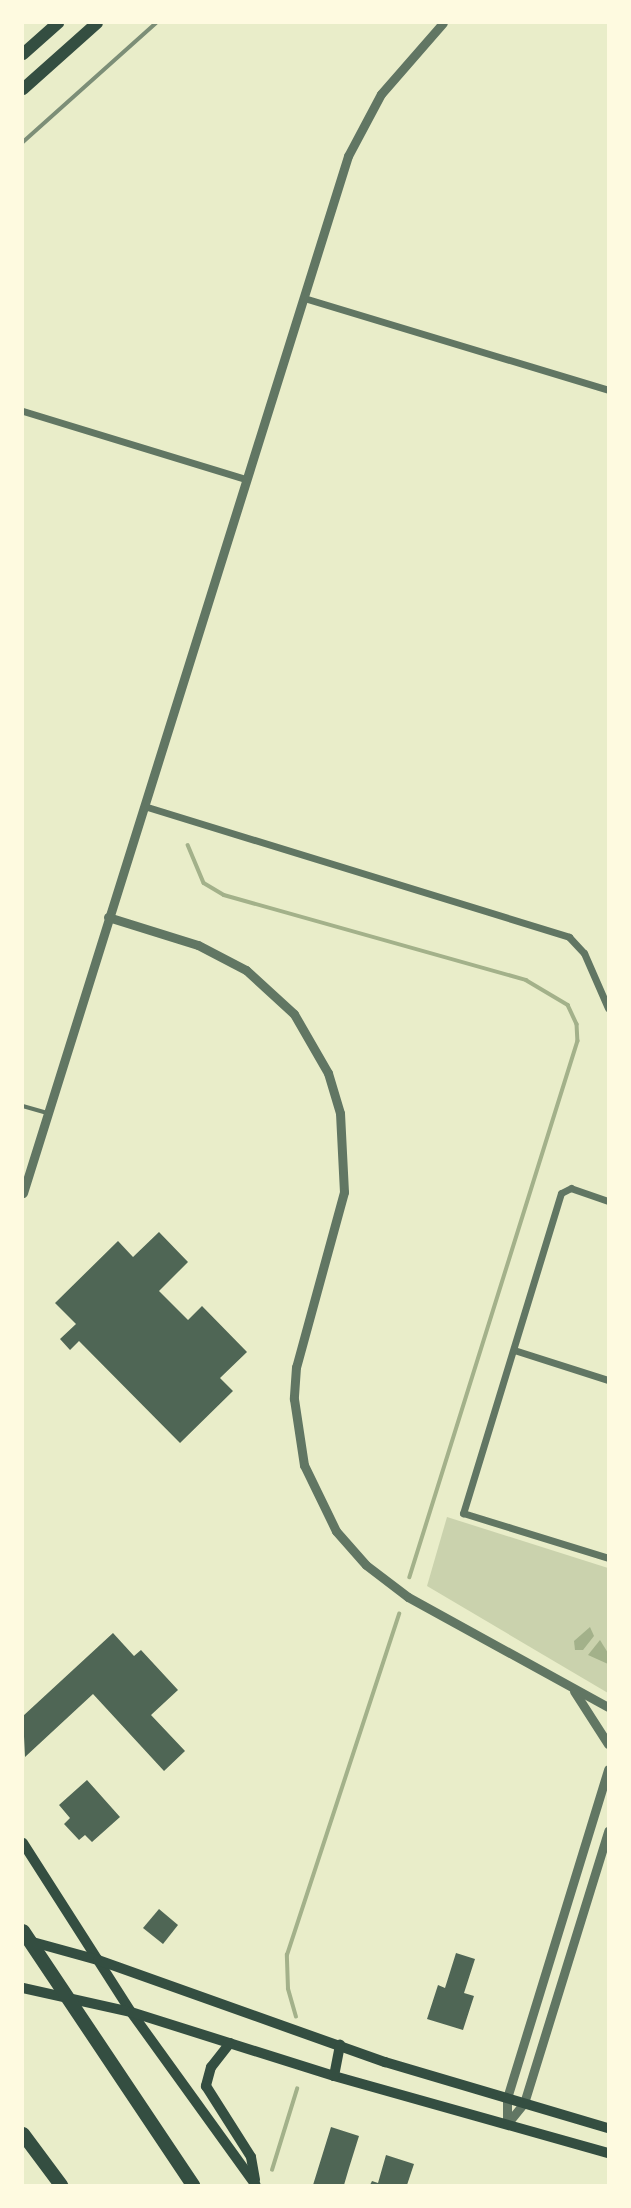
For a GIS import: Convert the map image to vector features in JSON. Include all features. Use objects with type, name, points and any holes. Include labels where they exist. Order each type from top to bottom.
[{"type":"highway","points":[[23,1931],[193,2185]]},
{"type":"highway","points":[[23,2134],[61,2185]]},
{"type":"main road","points":[[23,54],[58,23]]},
{"type":"main road","points":[[23,89],[97,23]]},
{"type":"main road","points":[[23,1843],[131,2011],[256,2184]]},
{"type":"main road","points":[[23,1939],[98,1960],[340,2045],[608,2128]]},
{"type":"main road","points":[[23,1988],[131,2011],[334,2076],[608,2153]]},
{"type":"main road","points":[[230,2043],[211,2067],[206,2085],[251,2157],[256,2184]]},
{"type":"main road","points":[[334,2076],[340,2045]]},
{"type":"street","points":[[23,1193],[28,1161],[48,1113],[344,168],[365,119],[381,94],[443,23]]},
{"type":"street","points":[[304,298],[608,390]]},
{"type":"street","points":[[23,411],[246,478]]},
{"type":"street","points":[[144,806],[569,937],[584,953],[608,1008]]},
{"type":"street","points":[[108,917],[198,945],[246,970],[294,1014],[328,1073],[340,1113],[344,1192],[296,1367],[294,1399],[304,1465],[336,1531],[366,1565],[408,1597],[608,1707]]},
{"type":"street","points":[[608,1201],[571,1188],[561,1193],[463,1513],[608,1558]]},
{"type":"street","points":[[514,1350],[608,1380]]},
{"type":"street","points":[[570,1687],[592,1713],[608,1744]]},
{"type":"street","points":[[508,2124],[506,2098],[608,1769]]},
{"type":"street","points":[[508,2124],[524,2103],[608,1831]]},
{"type":"street","points":[[568,1900],[585,1906]]},
{"type":"lane","points":[[23,1106],[48,1113]]},
{"type":"shaded area","points":[[447,1517],[608,1568],[608,1693],[427,1586]]},
{"type":"shaded area","points":[[590,1627],[594,1636],[583,1650],[575,1650],[574,1641]]},
{"type":"shaded area","points":[[600,1640],[608,1653],[608,1664],[588,1655]]},
{"type":"building","points":[[159,1232],[188,1262],[159,1291],[188,1320],[202,1306],[247,1352],[220,1378],[233,1391],[180,1443],[79,1341],[70,1350],[60,1339],[76,1324],[55,1303],[118,1241],[133,1257]]},
{"type":"building","points":[[113,1633],[134,1656],[141,1650],[178,1690],[151,1715],[185,1751],[164,1771],[93,1694],[25,1757],[23,1716]]},
{"type":"building","points":[[87,1780],[120,1817],[92,1842],[85,1835],[79,1840],[64,1824],[70,1818],[59,1805]]},
{"type":"building","points":[[159,1909],[178,1925],[163,1944],[143,1928]]},
{"type":"building","points":[[456,1953],[475,1959],[464,1993],[474,1996],[463,2030],[427,2019],[438,1985],[445,1988]]},
{"type":"building","points":[[331,2127],[359,2136],[344,2185],[313,2185]]},
{"type":"building","points":[[386,2155],[414,2164],[407,2185],[370,2185],[372,2181],[378,2183]]},
{"type":"waterway","points":[[188,845],[204,883],[224,895],[526,980],[568,1005],[577,1024],[578,1041],[410,1577]]},
{"type":"waterway","points":[[296,2017],[288,1989],[287,1955],[399,1614]]},
{"type":"waterway","points":[[272,2170],[297,2089]]},
{"type":"railway","points":[[23,142],[156,23]]}]
